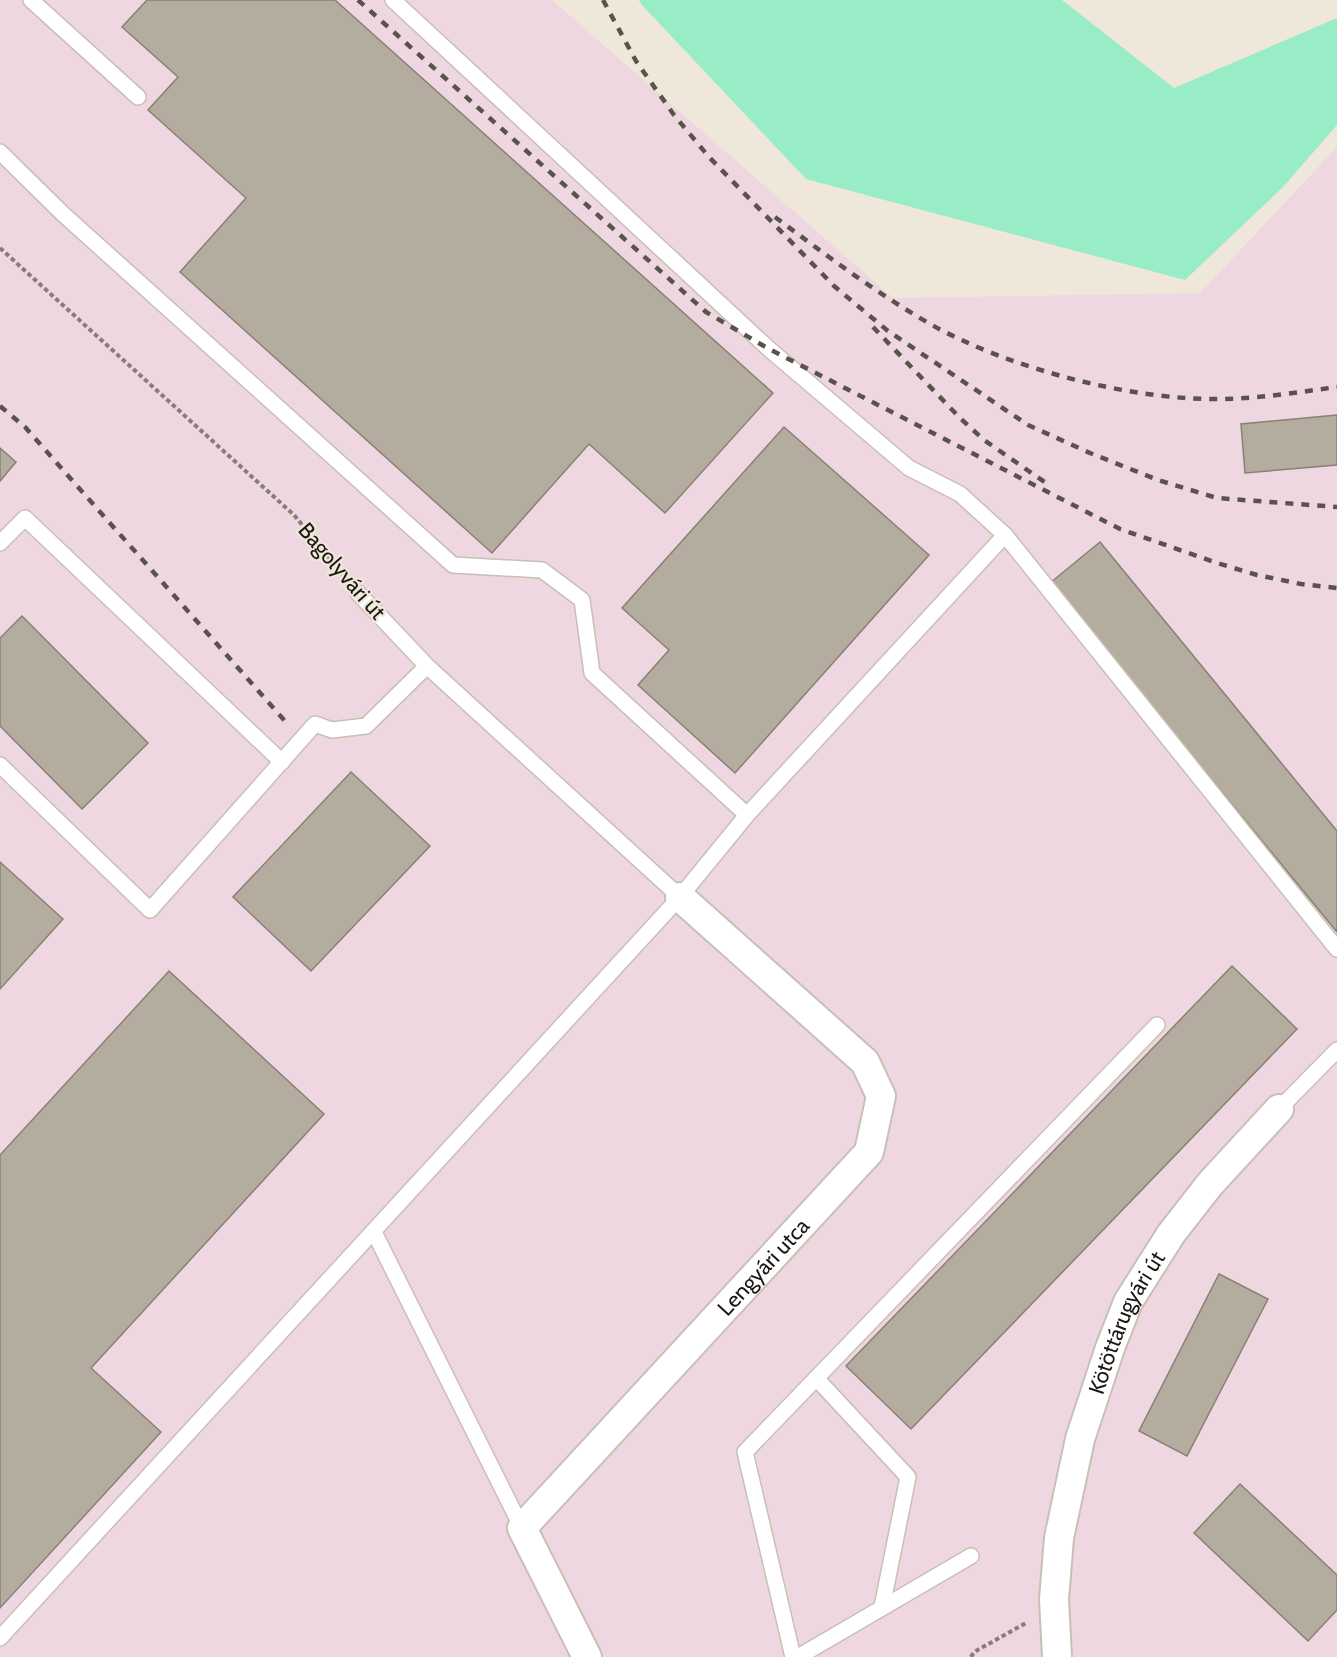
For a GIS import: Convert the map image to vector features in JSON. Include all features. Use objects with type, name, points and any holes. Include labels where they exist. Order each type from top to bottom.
[{"type":"street","name":"Lengyári utca","points":[[522,1528],[869,1152],[881,1096],[865,1062],[680,897]]},
{"type":"street","name":"Kötöttárugyári út","points":[[1057,1657],[1054,1599],[1059,1538],[1080,1439],[1128,1302],[1172,1234],[1210,1184],[1279,1110]]},
{"type":"street","points":[[522,1528],[587,1657]]},
{"type":"lane","points":[[31,0],[138,97]]},
{"type":"lane","points":[[393,0],[769,349],[909,468],[960,494],[1005,535],[1337,949]]},
{"type":"lane","points":[[0,152],[63,214],[453,565],[542,570],[582,600],[592,673],[747,815]]},
{"type":"lane","points":[[0,543],[25,518],[282,762]]},
{"type":"lane","points":[[0,1638],[680,897],[747,815],[1005,535]]},
{"type":"lane","name":"Bagolyvári út","points":[[358,594],[428,666],[680,897]]},
{"type":"lane","points":[[0,765],[150,910],[315,724],[332,730],[366,726],[428,666]]},
{"type":"lane","points":[[793,1657],[745,1452],[1157,1025]]},
{"type":"lane","name":"Kötöttárugyári út","points":[[1279,1110],[1337,1050]]},
{"type":"lane","points":[[374,1232],[522,1528]]},
{"type":"lane","points":[[816,1378],[908,1477],[882,1607]]},
{"type":"lane","points":[[798,1657],[970,1556]]},
{"type":"path","name":"Bagolyvári út","points":[[0,248],[294,515],[358,594]]},
{"type":"path","points":[[971,1657],[974,1652],[1034,1618],[1054,1599]]},
{"type":"shaded area","points":[[0,0],[552,0],[893,298],[1200,293],[1337,147],[1337,1657],[0,1657]]},
{"type":"green space","points":[[639,0],[1062,0],[1174,88],[1337,18],[1337,125],[1283,187],[1185,280],[806,179]]},
{"type":"building","points":[[147,0],[335,0],[773,393],[665,513],[589,444],[492,553],[180,272],[246,198],[148,110],[178,77],[122,27]]},
{"type":"building","points":[[1337,415],[1337,465],[1245,473],[1241,424]]},
{"type":"building","points":[[784,427],[929,555],[735,773],[638,685],[669,650],[622,608]]},
{"type":"building","points":[[0,448],[16,462],[0,481]]},
{"type":"building","points":[[1100,542],[1337,831],[1337,932],[1050,583]]},
{"type":"building","points":[[22,616],[148,743],[82,809],[0,726],[0,638]]},
{"type":"building","points":[[351,772],[430,846],[311,971],[233,897]]},
{"type":"building","points":[[0,862],[63,919],[0,989]]},
{"type":"building","points":[[1232,966],[1297,1029],[911,1429],[846,1366]]},
{"type":"building","points":[[169,971],[324,1114],[91,1368],[161,1432],[0,1608],[0,1155]]},
{"type":"building","points":[[1219,1274],[1268,1299],[1187,1456],[1139,1431]]},
{"type":"building","points":[[1240,1484],[1337,1575],[1337,1610],[1308,1641],[1194,1533]]},
{"type":"railway","points":[[358,0],[706,312],[769,349],[1120,529],[1257,575],[1301,584],[1337,588]]},
{"type":"railway","points":[[603,0],[636,61],[674,115],[709,157],[834,286],[888,331],[1028,425],[1158,480],[1217,498],[1337,507]]},
{"type":"railway","points":[[775,217],[871,287],[911,313],[963,341],[1035,368],[1112,388],[1189,398],[1252,397],[1337,387]]},
{"type":"railway","points":[[873,327],[984,440],[1046,483]]},
{"type":"railway","points":[[0,406],[25,427],[285,721]]}]
